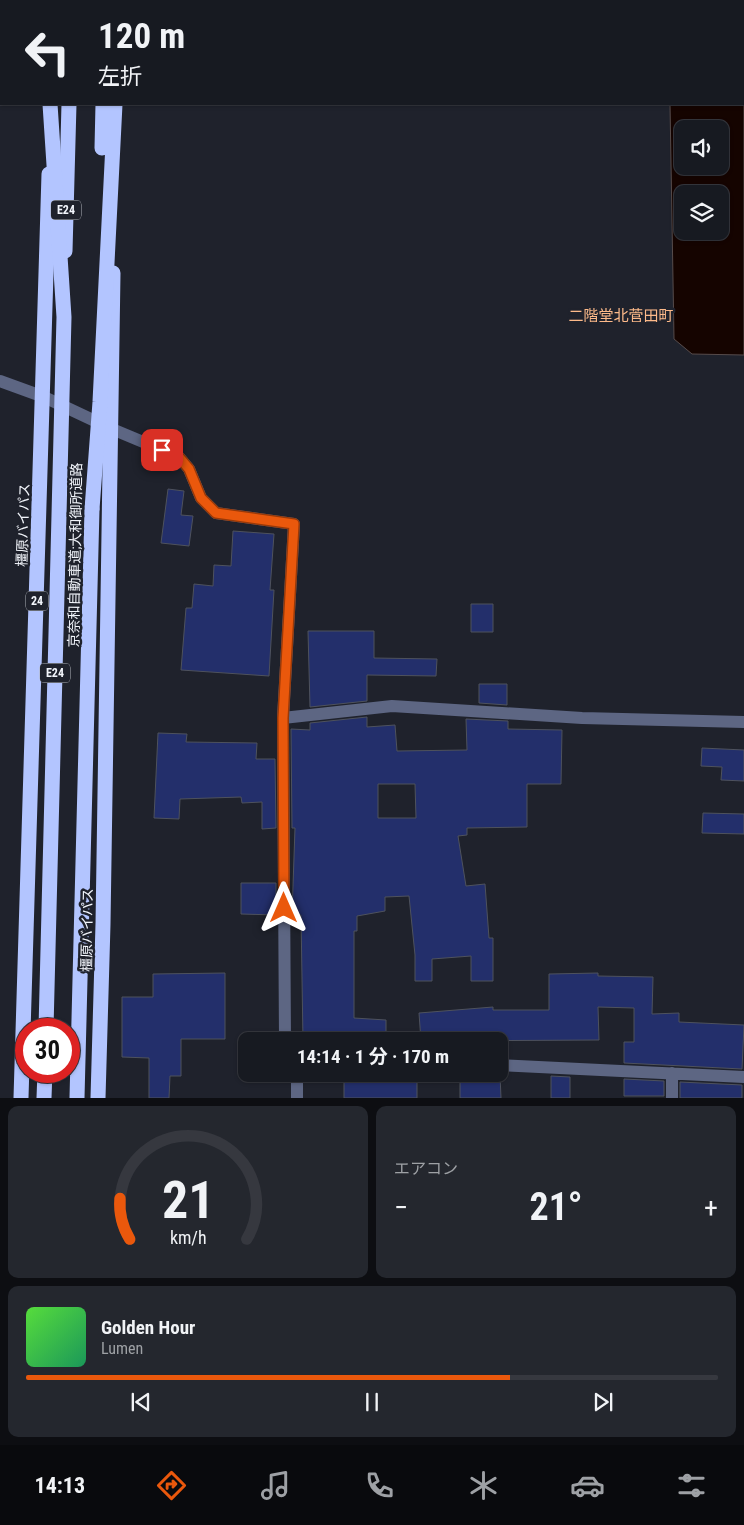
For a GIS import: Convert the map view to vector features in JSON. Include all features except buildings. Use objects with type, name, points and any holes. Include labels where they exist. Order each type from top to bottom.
[{"type":"highway","name":"24","points":[[50,105],[64,317]]},
{"type":"highway","name":"橿原バイパス","points":[[21,1098],[44,397],[50,105]]},
{"type":"highway","name":"京奈和自動車道;大和御所道路","points":[[46,1018],[69,105]]},
{"type":"highway","name":"京奈和自動車道;大和御所道路","points":[[77,1098],[103,105]]},
{"type":"highway","name":"橿原バイパス","points":[[98,1098],[112,429],[115,105]]},
{"type":"highway","points":[[92,509],[100,402],[115,105]]},
{"type":"highway","points":[[44,1098],[45,1083]]},
{"type":"street","points":[[0,381],[44,397],[112,429],[179,457],[189,469],[201,498],[216,513],[294,524],[283,718],[285,1032]]},
{"type":"street","points":[[283,718],[392,706],[582,718],[744,722]]},
{"type":"street","points":[[508,1065],[744,1077]]},
{"type":"street","points":[[672,1073],[672,1098]]},
{"type":"street","points":[[297,1082],[297,1098]]},
{"type":"shaded area","points":[[670,105],[744,105],[744,355],[692,354],[674,339]]},
{"type":"district","name":"二階堂北菅田町","points":[[621,316]]},
{"type":"route","points":[[162,450],[179,457],[189,469],[201,498],[216,513],[294,524],[283,718],[284,908]]}]
